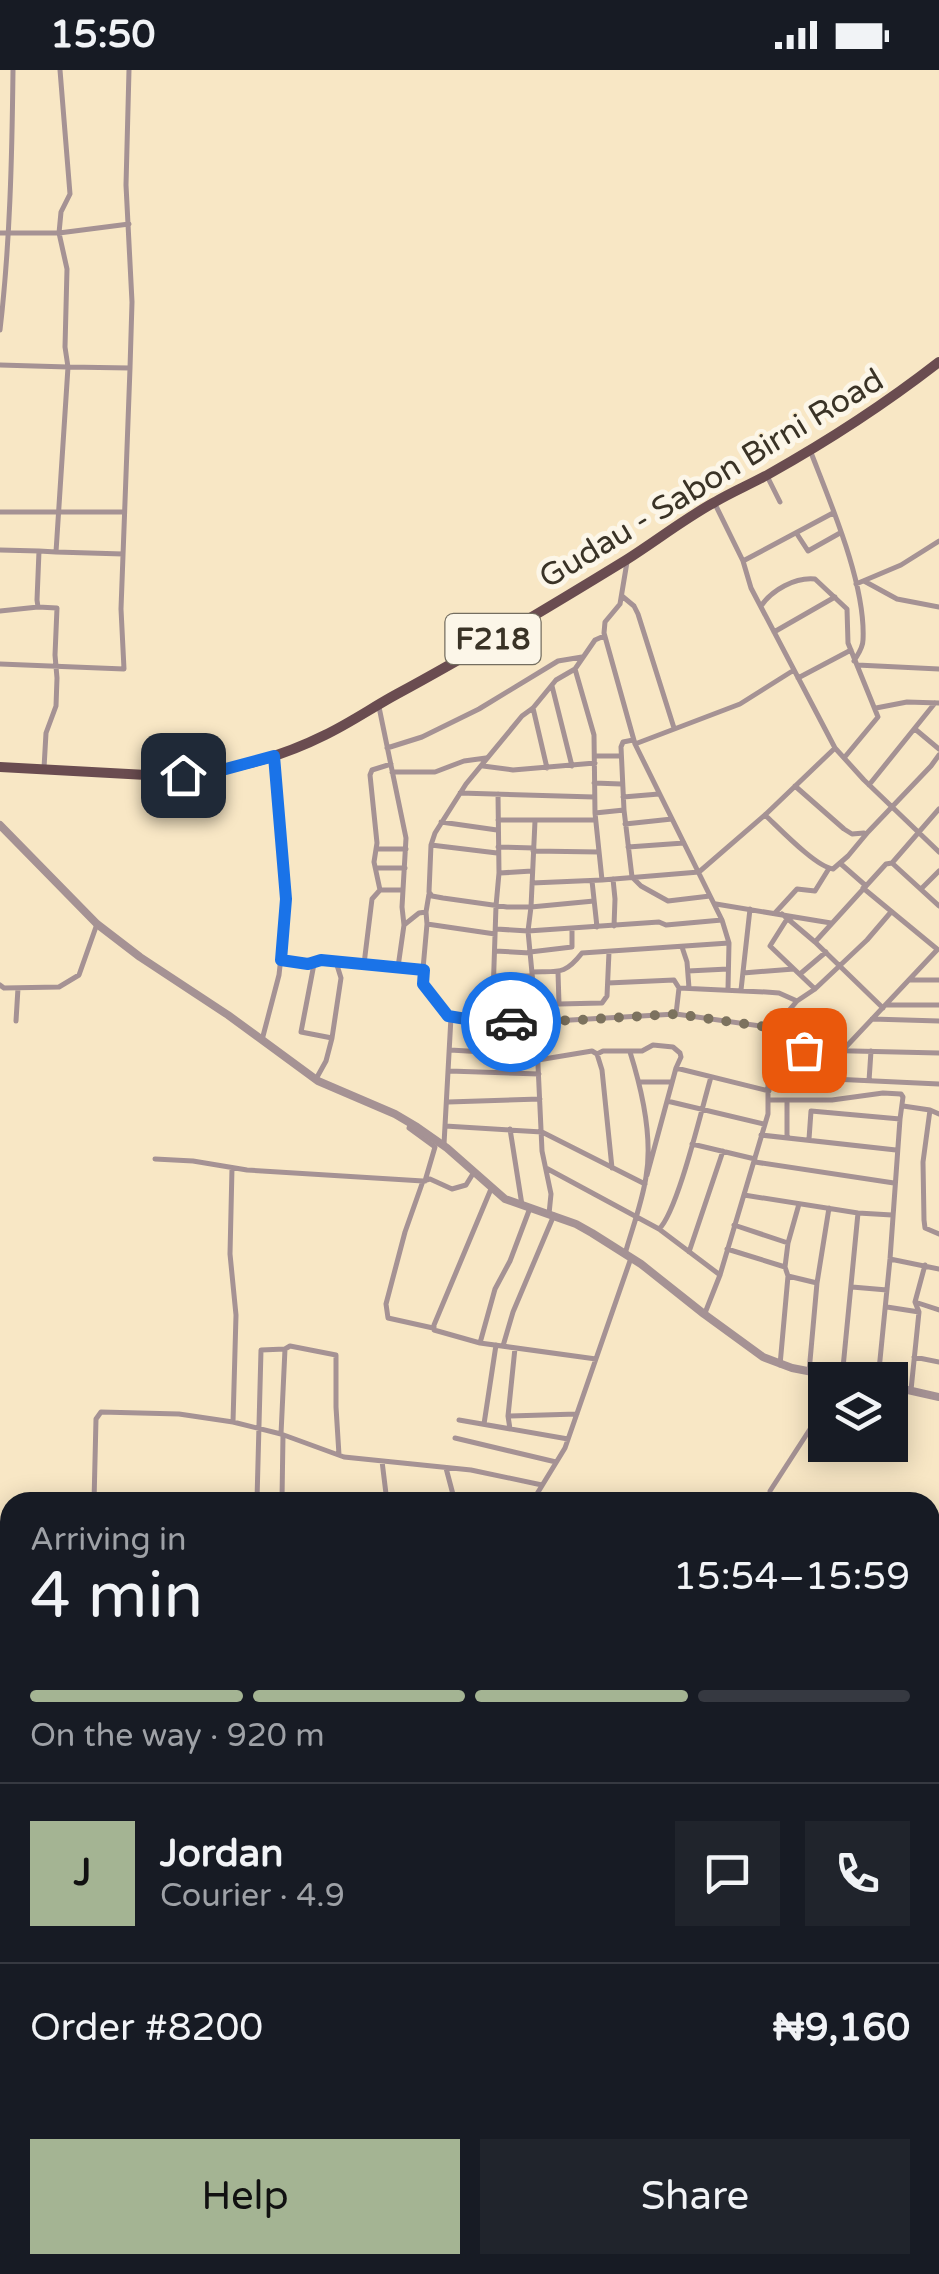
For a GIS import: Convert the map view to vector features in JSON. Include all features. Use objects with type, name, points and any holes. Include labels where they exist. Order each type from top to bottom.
[{"type":"main road","name":"Gudau - Sabon Birni Road","points":[[0,768],[211,773],[274,756],[324,736],[506,632],[714,502],[810,450],[880,407],[939,362]]},
{"type":"street","points":[[0,330],[13,136],[13,70]]},
{"type":"street","points":[[56,552],[68,367],[67,269],[59,233],[61,212],[70,194],[60,70]]},
{"type":"street","points":[[0,664],[124,669],[121,609],[132,302],[126,185],[129,70]]},
{"type":"street","points":[[4,234],[59,233],[129,224]]},
{"type":"street","points":[[0,365],[130,368]]},
{"type":"street","points":[[810,450],[856,584],[864,644],[855,663]]},
{"type":"street","points":[[767,475],[780,502]]},
{"type":"street","points":[[714,502],[743,561],[751,588],[835,748],[939,852]]},
{"type":"street","points":[[0,512],[124,512]]},
{"type":"street","points":[[743,561],[834,512]]},
{"type":"street","points":[[797,534],[808,551],[841,532]]},
{"type":"street","points":[[856,584],[900,565],[938,542]]},
{"type":"street","points":[[0,550],[123,554]]},
{"type":"street","points":[[38,607],[40,551]]},
{"type":"street","points":[[628,558],[620,604],[605,622],[604,636],[634,742],[722,920],[729,943],[728,989]]},
{"type":"street","points":[[761,606],[789,584],[815,579],[847,608],[851,650],[878,717],[844,758]]},
{"type":"street","points":[[864,580],[898,599],[938,609]]},
{"type":"street","points":[[622,596],[638,614],[674,728]]},
{"type":"street","points":[[774,632],[836,597]]},
{"type":"street","points":[[0,611],[57,608],[56,706],[46,733],[44,771]]},
{"type":"street","points":[[604,636],[595,640],[574,669],[556,680],[522,716],[441,822],[431,845],[423,984],[452,1017],[536,1022],[676,1014],[774,1028]]},
{"type":"street","points":[[798,678],[851,650]]},
{"type":"street","points":[[387,748],[422,737],[479,709],[558,661],[582,656]]},
{"type":"street","points":[[855,663],[939,669]]},
{"type":"street","points":[[574,669],[594,735],[594,798],[602,880]]},
{"type":"street","points":[[710,896],[668,900],[632,877],[625,824],[622,744],[740,704],[794,670]]},
{"type":"street","points":[[552,686],[572,766]]},
{"type":"street","points":[[876,708],[907,702],[937,703]]},
{"type":"street","points":[[869,784],[937,703]]},
{"type":"street","points":[[378,704],[406,838],[404,926],[398,967]]},
{"type":"street","points":[[532,708],[547,768]]},
{"type":"street","points":[[815,989],[770,944],[781,915],[797,889],[815,890],[828,870],[841,864],[932,766],[939,752],[914,729]]},
{"type":"street","points":[[531,882],[699,872],[835,748]]},
{"type":"street","points":[[262,1040],[281,960],[286,899],[274,756]]},
{"type":"street","points":[[482,766],[513,770],[547,768],[621,756]]},
{"type":"street","points":[[380,890],[374,858],[372,770],[435,772],[464,761],[488,758]]},
{"type":"street","points":[[594,783],[622,784]]},
{"type":"street","points":[[796,786],[844,829],[852,834],[868,832]]},
{"type":"street","points":[[460,794],[594,798]]},
{"type":"street","points":[[498,794],[493,995],[501,1001],[532,999],[528,931],[535,821]]},
{"type":"street","points":[[623,797],[660,794]]},
{"type":"street","points":[[815,942],[939,809]]},
{"type":"street","points":[[498,820],[535,821],[624,810]]},
{"type":"street","points":[[765,815],[828,870]]},
{"type":"street","points":[[625,824],[672,819]]},
{"type":"street","points":[[441,822],[498,830]]},
{"type":"street","points":[[0,825],[97,924],[315,1080],[411,1123],[505,1199],[576,1224],[628,1256],[763,1357],[808,1372]]},
{"type":"street","points":[[628,847],[684,843]]},
{"type":"street","points":[[431,845],[599,852]]},
{"type":"street","points":[[376,849],[406,849]]},
{"type":"street","points":[[892,863],[939,906]]},
{"type":"street","points":[[841,864],[938,950],[843,1050]]},
{"type":"street","points":[[376,868],[404,868]]},
{"type":"street","points":[[921,889],[939,870]]},
{"type":"street","points":[[499,872],[532,871]]},
{"type":"street","points":[[613,879],[614,926]]},
{"type":"street","points":[[592,881],[598,926]]},
{"type":"street","points":[[364,964],[372,899],[380,890],[403,890]]},
{"type":"street","points":[[430,894],[496,906],[594,901]]},
{"type":"street","points":[[714,904],[831,923]]},
{"type":"street","points":[[741,990],[750,909]]},
{"type":"street","points":[[404,926],[426,912]]},
{"type":"street","points":[[704,1314],[720,1275],[768,1114],[768,1049],[774,1028],[891,912]]},
{"type":"street","points":[[781,915],[884,1006],[939,1005]]},
{"type":"street","points":[[428,924],[528,931],[722,920]]},
{"type":"street","points":[[0,989],[59,987],[80,975],[97,924]]},
{"type":"street","points":[[495,951],[572,947],[572,928]]},
{"type":"street","points":[[494,976],[558,972],[572,967],[582,954],[729,943]]},
{"type":"street","points":[[687,962],[700,945]]},
{"type":"street","points":[[681,946],[689,988]]},
{"type":"street","points":[[558,972],[558,1004],[602,1003],[608,983],[608,952]]},
{"type":"street","points":[[743,973],[797,972],[826,952]]},
{"type":"street","points":[[281,960],[424,970]]},
{"type":"street","points":[[315,1080],[326,1061],[332,1038],[341,978],[336,962]]},
{"type":"street","points":[[314,963],[300,1032],[332,1038]]},
{"type":"street","points":[[688,971],[728,970]]},
{"type":"street","points":[[608,983],[674,980],[679,988],[676,1014]]},
{"type":"street","points":[[908,980],[939,980]]},
{"type":"street","points":[[16,1021],[18,988]]},
{"type":"street","points":[[679,988],[779,994],[797,1001]]},
{"type":"street","points":[[501,1001],[503,1022]]},
{"type":"street","points":[[444,1146],[452,1017]]},
{"type":"street","points":[[872,1020],[939,1021]]},
{"type":"street","points":[[484,1424],[500,1346],[552,1215],[542,1132],[536,1022]]},
{"type":"street","points":[[538,1492],[568,1440],[596,1359],[681,1057],[673,1047],[653,1045],[642,1051],[597,1054]]},
{"type":"street","points":[[768,1049],[939,1053]]},
{"type":"street","points":[[450,1050],[517,1054],[538,1060],[592,1051],[597,1054],[612,1145],[612,1168]]},
{"type":"street","points":[[869,1081],[870,1051]]},
{"type":"street","points":[[630,1052],[640,1082],[647,1175]]},
{"type":"street","points":[[676,1068],[769,1091]]},
{"type":"street","points":[[449,1071],[539,1074]]},
{"type":"street","points":[[768,1076],[939,1084]]},
{"type":"street","points":[[660,1229],[692,1144],[711,1077]]},
{"type":"street","points":[[640,1082],[672,1082]]},
{"type":"street","points":[[769,1100],[850,1099],[883,1093],[904,1096],[896,1150],[880,1362]]},
{"type":"street","points":[[447,1102],[540,1099]]},
{"type":"street","points":[[787,1100],[788,1137]]},
{"type":"street","points":[[667,1101],[764,1124]]},
{"type":"street","points":[[902,1106],[939,1114]]},
{"type":"street","points":[[930,1110],[924,1162],[924,1220],[925,1228],[939,1234]]},
{"type":"street","points":[[809,1139],[810,1111],[900,1119]]},
{"type":"street","points":[[411,1123],[409,1128],[436,1146],[406,1232],[386,1304],[388,1318],[480,1343],[596,1359]]},
{"type":"street","points":[[446,1126],[542,1132],[644,1184]]},
{"type":"street","points":[[480,1343],[526,1207],[510,1129]]},
{"type":"street","points":[[761,1135],[896,1150]]},
{"type":"street","points":[[692,1144],[755,1160],[894,1183]]},
{"type":"street","points":[[689,1252],[723,1151]]},
{"type":"street","points":[[154,1160],[430,1179],[452,1189],[466,1186],[474,1172]]},
{"type":"street","points":[[232,1168],[234,1422]]},
{"type":"street","points":[[546,1168],[660,1229],[720,1275]]},
{"type":"street","points":[[433,1328],[491,1189]]},
{"type":"street","points":[[744,1194],[892,1215]]},
{"type":"street","points":[[780,1364],[788,1276],[785,1266],[799,1204]]},
{"type":"street","points":[[810,1362],[829,1208]]},
{"type":"street","points":[[844,1362],[858,1213]]},
{"type":"street","points":[[734,1225],[788,1243]]},
{"type":"street","points":[[727,1249],[785,1266]]},
{"type":"street","points":[[890,1259],[939,1269]]},
{"type":"street","points":[[911,1390],[919,1312],[916,1302],[925,1265]]},
{"type":"street","points":[[788,1276],[817,1283]]},
{"type":"street","points":[[852,1287],[886,1290]]},
{"type":"street","points":[[916,1302],[939,1310]]},
{"type":"street","points":[[886,1307],[919,1312]]},
{"type":"street","points":[[257,1492],[260,1351],[285,1350],[290,1346],[336,1355],[339,1455]]},
{"type":"street","points":[[510,1429],[516,1348]]},
{"type":"street","points":[[282,1492],[285,1350]]},
{"type":"street","points":[[914,1357],[939,1362]]},
{"type":"street","points":[[908,1389],[939,1397]]},
{"type":"street","points":[[94,1492],[99,1413],[179,1414],[234,1422],[339,1455],[470,1470],[542,1485]]},
{"type":"street","points":[[508,1416],[576,1414]]},
{"type":"street","points":[[459,1420],[568,1440]]},
{"type":"street","points":[[770,1492],[808,1432]]},
{"type":"street","points":[[455,1438],[556,1462]]},
{"type":"street","points":[[382,1461],[387,1492]]},
{"type":"street","points":[[446,1468],[452,1492]]},
{"type":"way so far","points":[[511,1022],[676,1014],[774,1028],[768,1049],[804,1050]]},
{"type":"route","points":[[183,775],[211,773],[274,756],[286,899],[281,960],[424,970],[423,984],[448,1016],[511,1022]]}]
